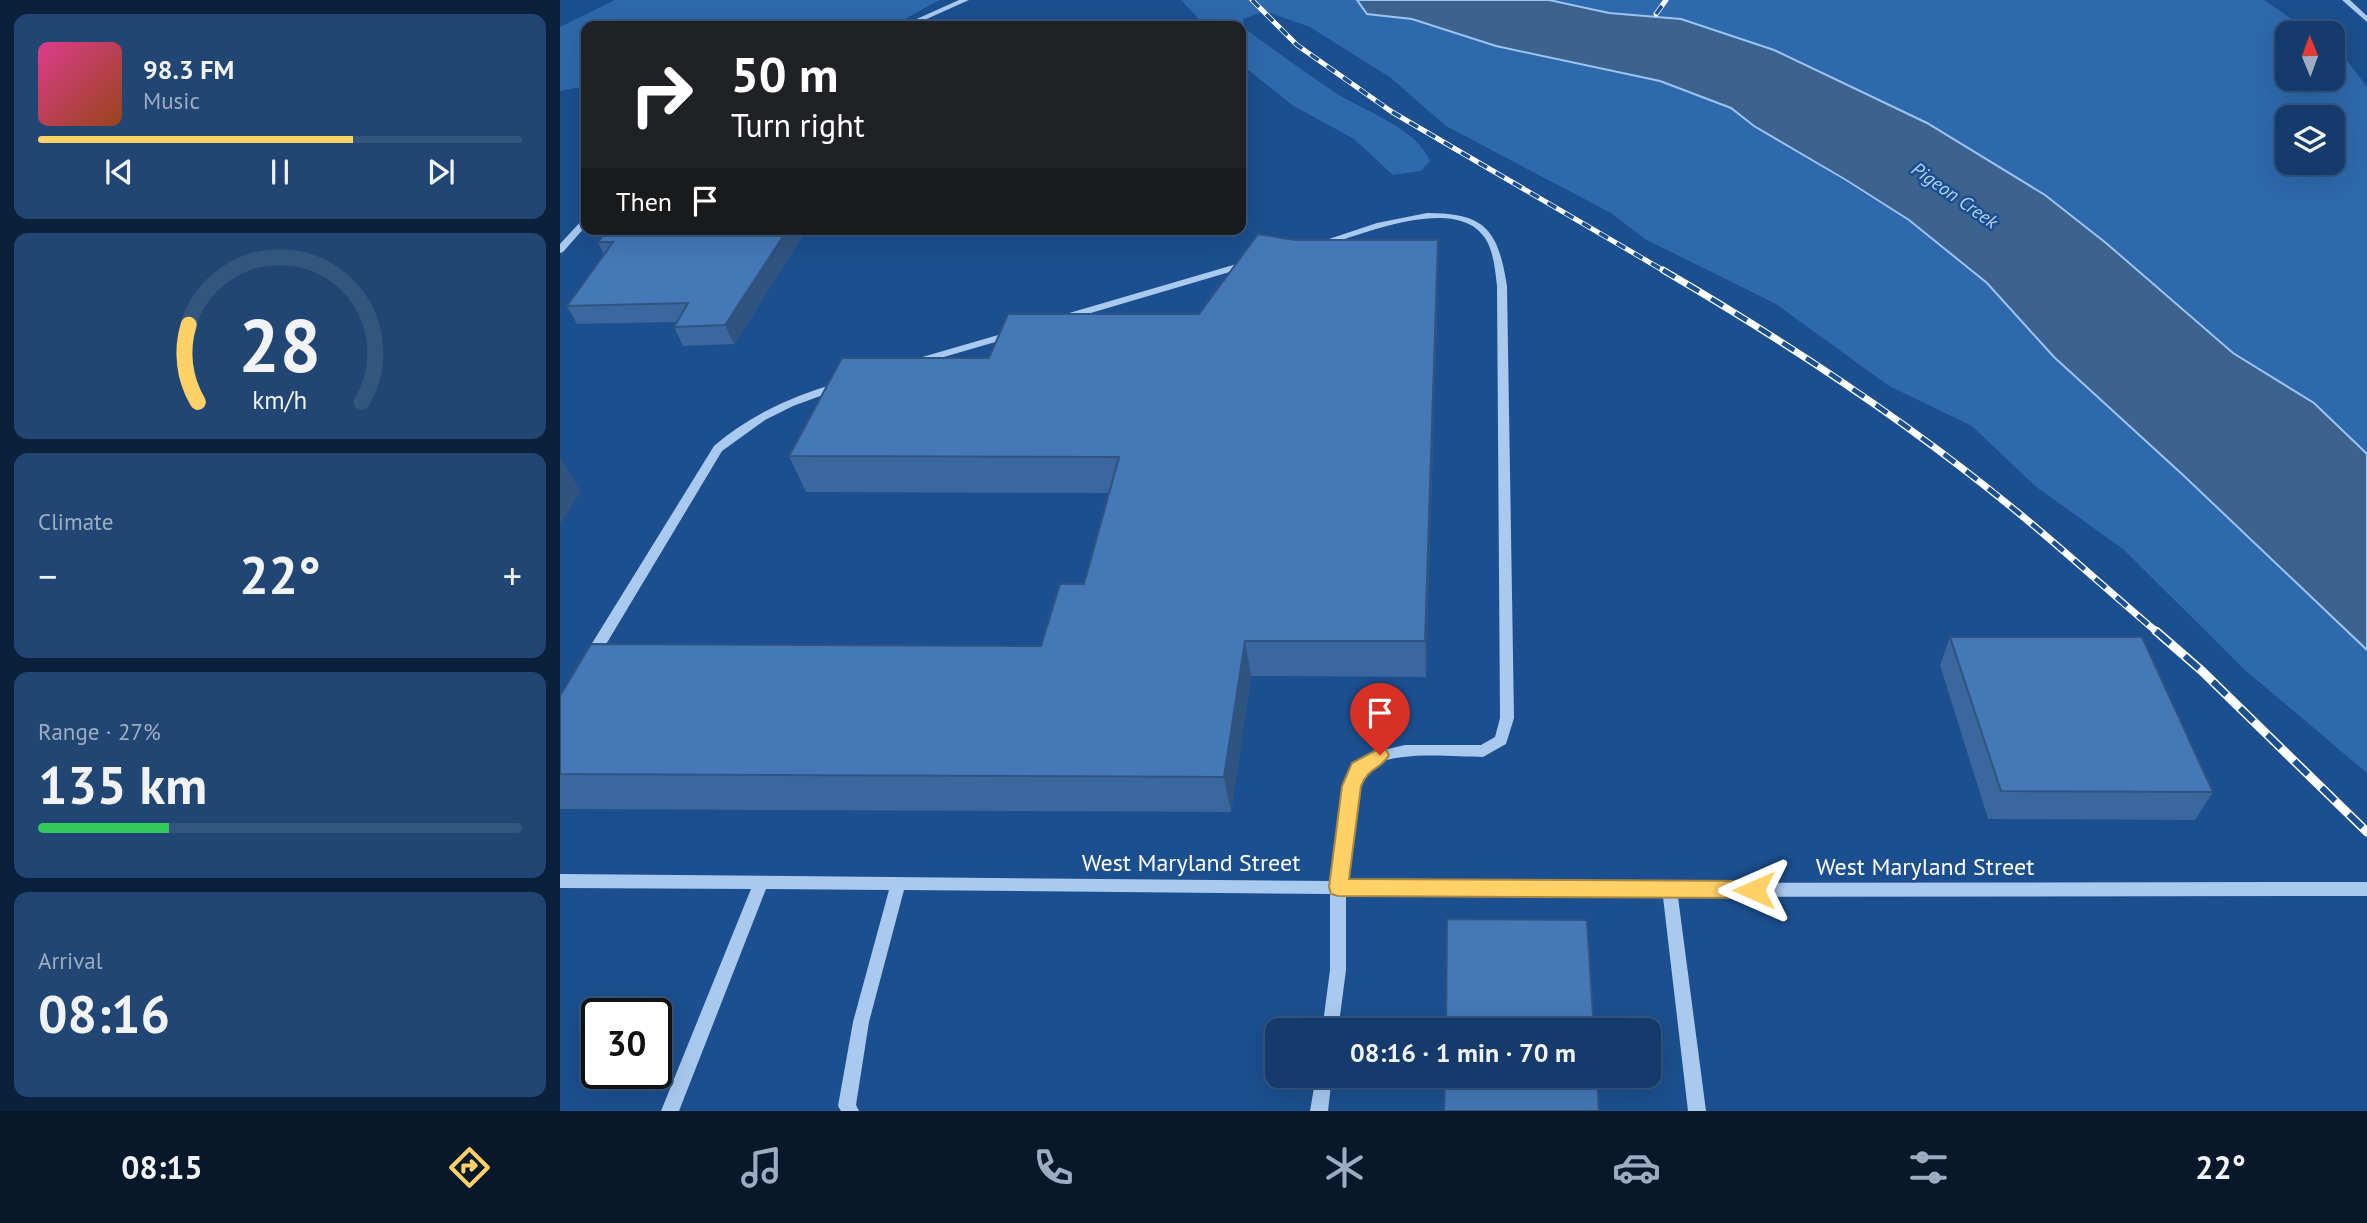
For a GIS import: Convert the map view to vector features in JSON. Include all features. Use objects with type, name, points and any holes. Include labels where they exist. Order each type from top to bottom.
[{"type":"street","points":[[917,21],[965,0]]},
{"type":"street","points":[[2346,0],[2367,20]]},
{"type":"street","points":[[1302,248],[1422,216],[1448,216],[1470,220],[1485,232],[1497,252],[1502,286],[1507,718],[1501,740],[1483,751],[1405,751],[1380,755],[1359,768],[1351,786],[1338,887],[1338,970],[1332,1018]]},
{"type":"street","points":[[560,250],[581,227]]},
{"type":"street","points":[[1051,322],[1264,260]]},
{"type":"street","points":[[904,366],[1024,330]]},
{"type":"street","points":[[584,669],[719,449],[740,429],[769,410],[851,382]]},
{"type":"street","name":"West Maryland Street","points":[[560,881],[1670,890],[2367,889]]},
{"type":"street","points":[[670,1111],[761,883]]},
{"type":"street","points":[[849,1111],[847,1106],[861,1022],[898,884]]},
{"type":"street","points":[[1670,890],[1697,1111]]},
{"type":"street","points":[[1319,1111],[1322,1088]]},
{"type":"shaded area","points":[[615,0],[940,0],[901,21],[581,21],[581,87],[560,91],[560,27]]},
{"type":"shaded area","points":[[1181,0],[1357,0],[1367,14],[1412,19],[1496,46],[1660,81],[1731,108],[1754,126],[1909,220],[1987,283],[2054,357],[2367,650],[2367,773],[2245,670],[2123,549],[2035,486],[1972,426],[1889,386],[1776,304],[1645,239],[1611,213],[1446,126],[1391,78],[1310,27],[1265,11],[1243,21],[1200,21]]},
{"type":"shaded area","points":[[1549,0],[2264,0],[2295,21],[2275,21],[2275,91],[2345,91],[2345,58],[2367,87],[2367,454],[2314,403],[2233,353],[2106,243],[2045,195],[1927,123],[1774,50],[1681,19],[1609,13]]},
{"type":"shaded area","points":[[1246,29],[1336,93],[1402,130],[1424,150],[1430,161],[1421,171],[1393,175],[1354,139],[1292,105],[1246,68]]},
{"type":"water","name":"Pigeon Creek","points":[[1357,0],[1549,0],[1609,13],[1681,19],[1774,50],[1927,123],[2045,195],[2106,243],[2233,353],[2314,403],[2367,454],[2367,650],[2054,357],[1987,283],[1909,220],[1754,126],[1731,108],[1660,81],[1496,46],[1412,19],[1367,14]]},
{"type":"building","points":[[1258,234],[1295,240],[1438,240],[1425,641],[1245,641],[1224,777],[560,774],[560,696],[591,644],[1041,646],[1060,584],[1084,584],[1119,457],[789,456],[842,358],[989,358],[1008,314],[1199,314]]},
{"type":"building","points":[[603,235],[784,235],[725,325],[674,327],[688,303],[567,306],[613,242],[598,242]]},
{"type":"building","points":[[1950,637],[2142,637],[2213,792],[2001,791]]},
{"type":"building","points":[[1447,919],[1587,920],[1593,1018],[1446,1018]]},
{"type":"building","points":[[1445,1088],[1598,1088],[1599,1111],[1444,1111]]},
{"type":"railway","points":[[1252,0],[1297,45],[1392,112],[1666,272]]},
{"type":"railway","points":[[1656,14],[1666,0]]},
{"type":"railway","points":[[1663,270],[1802,355],[1936,448],[2021,515],[2158,633]]},
{"type":"railway","points":[[2156,631],[2202,671],[2367,832]]},
{"type":"route","points":[[1380,755],[1359,768],[1351,786],[1338,887],[1754,890]]}]
